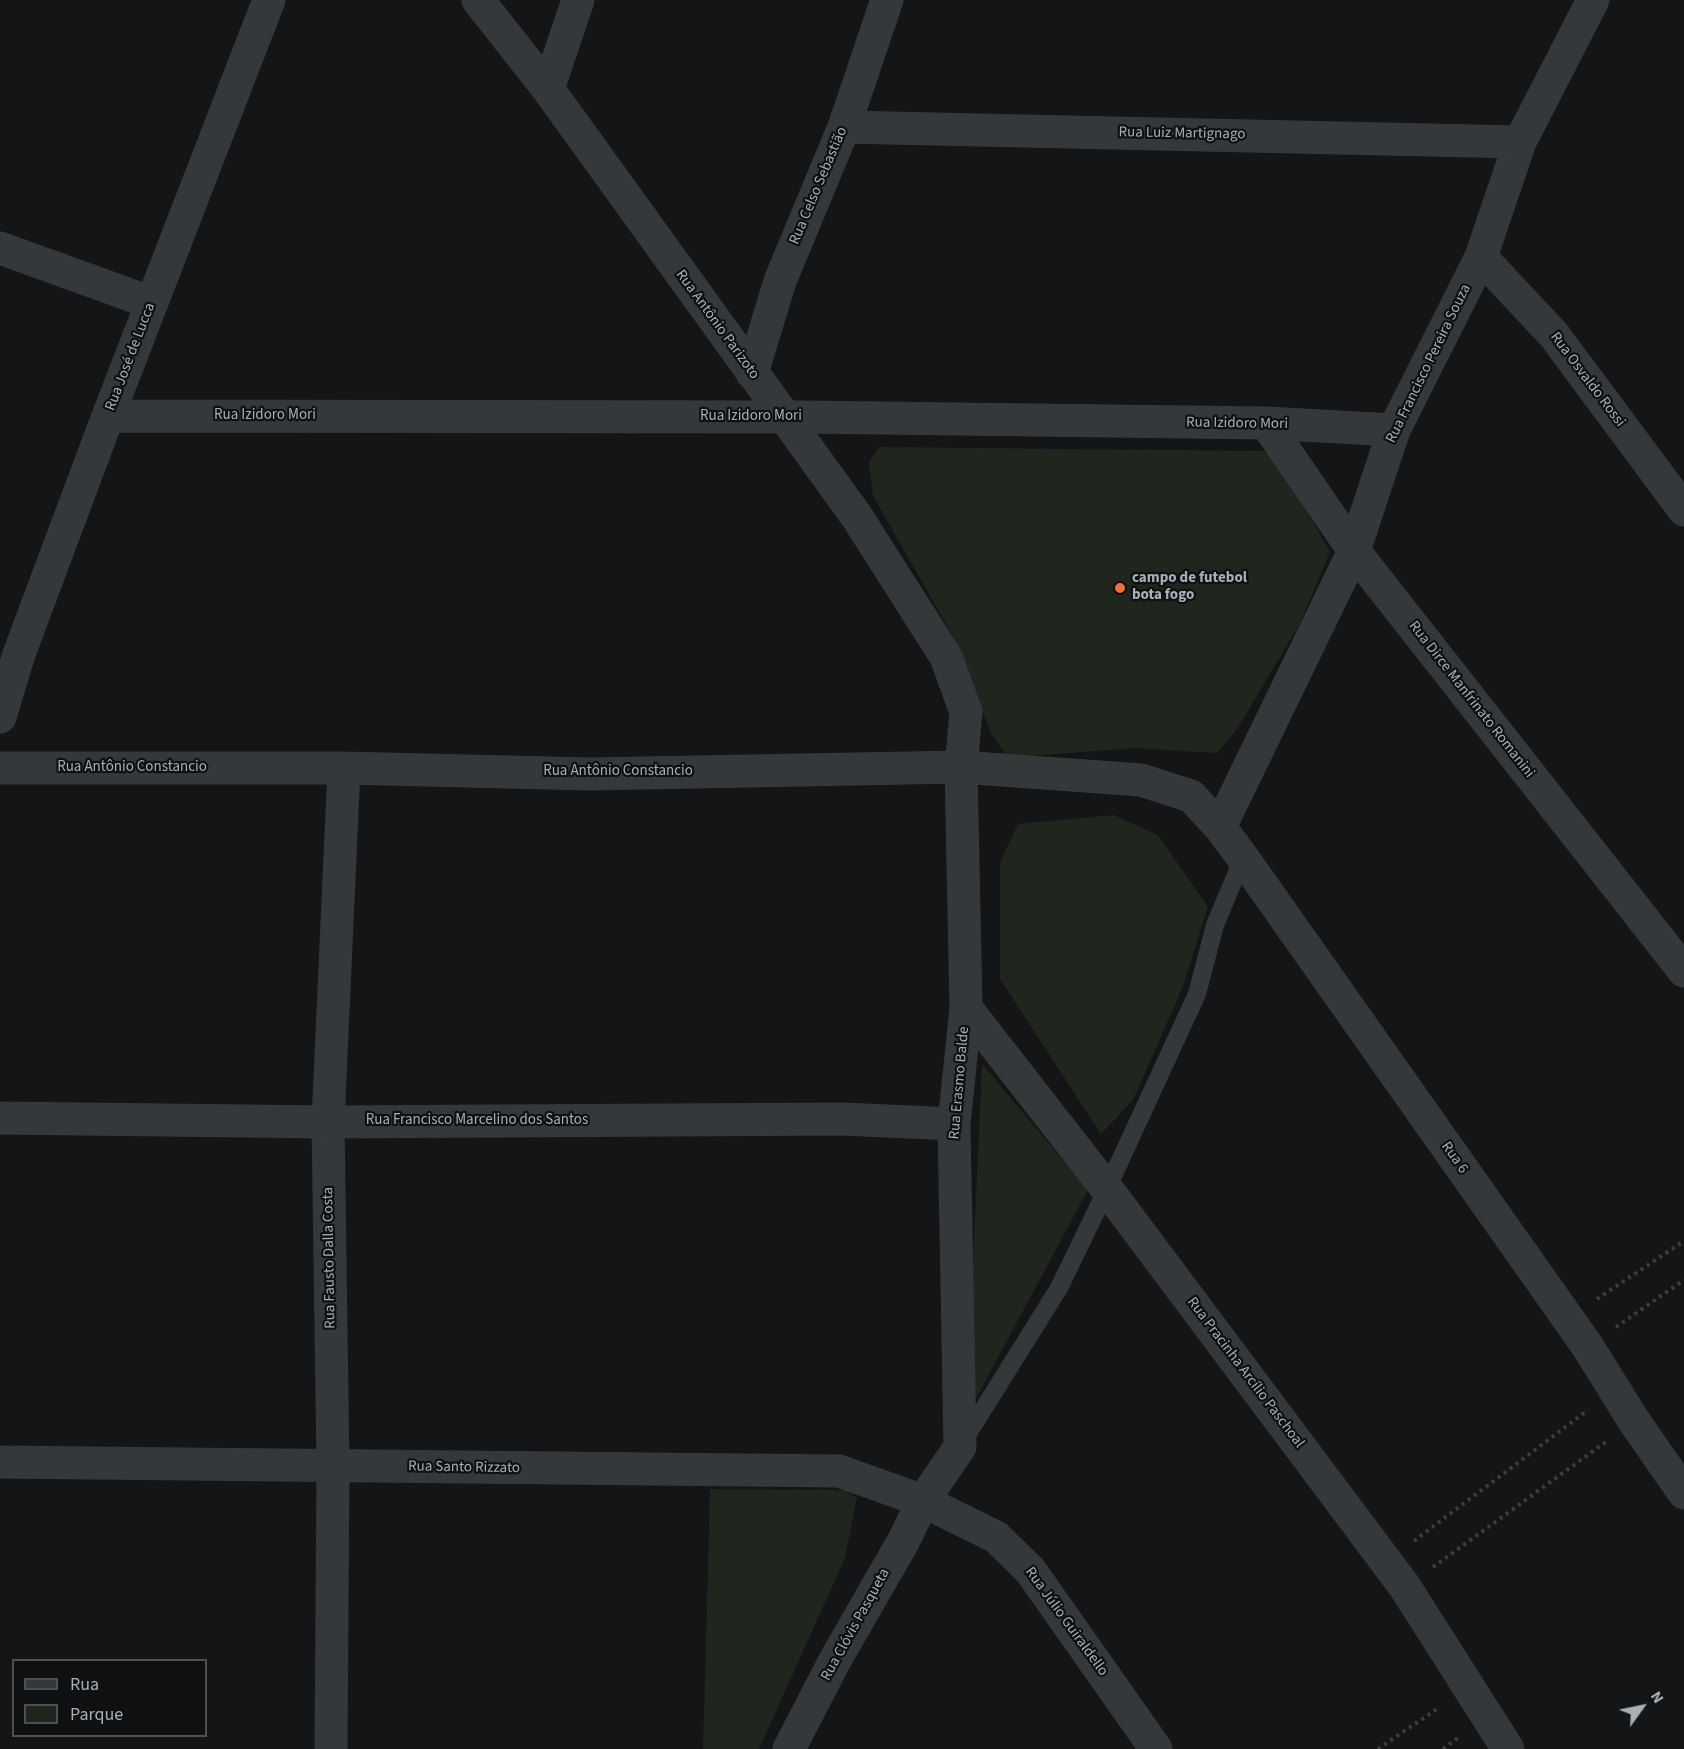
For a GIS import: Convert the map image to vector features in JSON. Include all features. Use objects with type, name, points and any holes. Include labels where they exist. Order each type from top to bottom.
[{"type":"street","name":"Rua José de Lucca","points":[[0,717],[19,654],[108,416],[269,0]]},
{"type":"street","name":"Rua Antônio Parizoto","points":[[477,0],[548,89],[857,517],[946,657]]},
{"type":"street","points":[[548,89],[578,0]]},
{"type":"street","name":"Rua Celso Sebastião","points":[[752,373],[780,281],[844,127],[887,0]]},
{"type":"street","name":"Rua Francisco Pereira Souza","points":[[1220,827],[1354,551],[1394,430],[1481,257],[1520,142],[1593,0]]},
{"type":"street","name":"Rua Luiz Martignago","points":[[844,127],[1520,142]]},
{"type":"street","points":[[0,248],[152,303]]},
{"type":"street","name":"Rua Osvaldo Rossi","points":[[1481,257],[1554,335],[1684,510]]},
{"type":"street","name":"Rua Izidoro Mori","points":[[108,416],[783,417],[1266,423],[1394,430]]},
{"type":"street","name":"Rua Dirce Manfrinato Romanini","points":[[1266,423],[1354,551],[1684,971]]},
{"type":"street","name":"Rua Erasmo Balde","points":[[946,657],[966,712],[961,767],[966,1008],[954,1124],[960,1447]]},
{"type":"street","name":"Rua Antônio Constancio","points":[[0,768],[344,768],[590,774],[961,767],[1141,780],[1191,796],[1220,827]]},
{"type":"street","name":"Rua Fausto Dalla Costa","points":[[331,1749],[333,1467],[328,1122],[344,768]]},
{"type":"street","name":"Rua 6","points":[[1220,827],[1567,1318],[1684,1493]]},
{"type":"street","name":"Rua Pracinha Arcílio Paschoal","points":[[966,1008],[1107,1189],[1396,1575],[1508,1749]]},
{"type":"street","name":"Rua Francisco Marcelino dos Santos","points":[[0,1118],[328,1122],[842,1119],[954,1124]]},
{"type":"street","points":[[923,1501],[960,1447]]},
{"type":"street","name":"Rua Santo Rizzato","points":[[0,1462],[839,1471],[923,1501]]},
{"type":"street","name":"Rua Clóvis Pasqueta","points":[[789,1749],[834,1662],[904,1540],[923,1501]]},
{"type":"street","name":"Rua Júlio Guiraldello","points":[[923,1501],[996,1537],[1030,1570],[1156,1749]]},
{"type":"lane","points":[[960,1447],[1059,1288],[1107,1189],[1197,994],[1215,925],[1243,858]]},
{"type":"path","points":[[1567,1318],[1684,1241]]},
{"type":"path","points":[[1587,1347],[1684,1280]]},
{"type":"path","points":[[1396,1575],[1615,1390]]},
{"type":"path","points":[[1396,1575],[1634,1421]]},
{"type":"path","points":[[1378,1749],[1468,1688]]},
{"type":"green space","name":"campo de futebol bota fogo","points":[[879,447],[1264,451],[1279,463],[1330,552],[1300,623],[1238,728],[1217,753],[1135,748],[1042,755],[1006,755],[991,733],[951,633],[873,496],[869,462]]},
{"type":"green space","points":[[1114,815],[1158,835],[1208,907],[1182,989],[1133,1100],[1101,1134],[1000,979],[1000,862],[1018,824]]},
{"type":"green space","points":[[982,1064],[1088,1190],[966,1417]]},
{"type":"green space","points":[[710,1489],[845,1490],[857,1498],[845,1558],[759,1749],[703,1749]]},
{"type":"place","name":"campo de futebol bota fogo","points":[[1120,588]]}]
